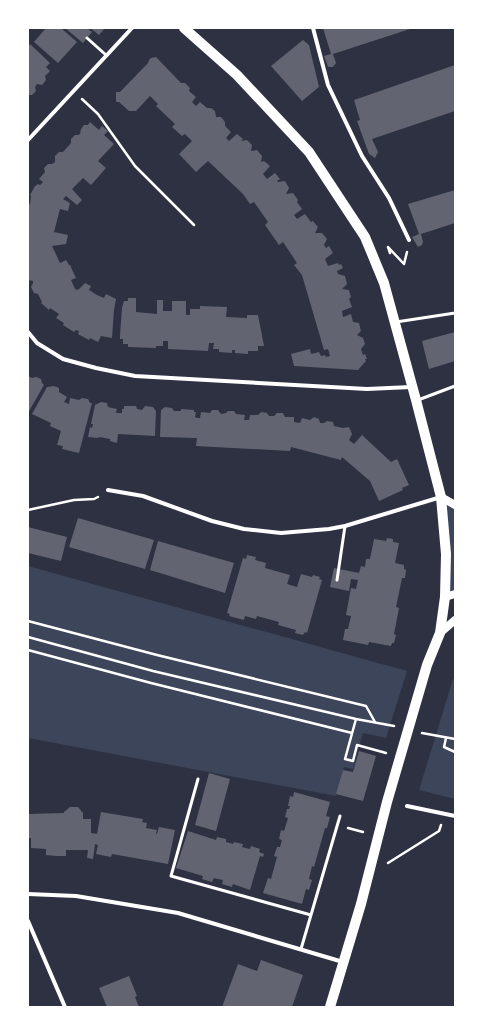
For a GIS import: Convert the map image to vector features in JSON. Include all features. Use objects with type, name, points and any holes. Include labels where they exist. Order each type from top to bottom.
[{"type":"main road","points":[[184,28],[237,75],[309,152],[365,237],[384,283],[413,387],[441,497],[450,596],[440,633],[427,665],[404,743],[344,962],[330,1007]]},
{"type":"main road","points":[[441,497],[455,505]]},
{"type":"main road","points":[[440,633],[455,620]]},
{"type":"street","points":[[28,140],[132,28]]},
{"type":"street","points":[[313,28],[328,85],[362,156],[389,198],[409,240]]},
{"type":"street","points":[[28,332],[37,343],[63,359],[135,376],[367,390],[413,387]]},
{"type":"street","points":[[108,490],[143,496],[212,521],[244,529],[281,533],[329,530],[441,497]]},
{"type":"street","points":[[407,806],[444,815],[455,816]]},
{"type":"street","points":[[28,894],[76,896],[178,913],[344,962]]},
{"type":"street","points":[[28,921],[65,1007]]},
{"type":"lane","points":[[87,38],[106,55]]},
{"type":"lane","points":[[395,322],[455,313]]},
{"type":"lane","points":[[416,400],[455,386]]},
{"type":"lane","points":[[337,580],[345,526]]},
{"type":"lane","points":[[198,779],[171,876],[312,915]]},
{"type":"lane","points":[[301,949],[340,816]]},
{"type":"path","points":[[82,99],[98,114],[135,166],[194,225]]},
{"type":"path","points":[[390,254],[388,246],[404,264],[409,240]]},
{"type":"path","points":[[28,510],[74,500],[94,499],[108,490]]},
{"type":"path","points":[[28,621],[157,655],[366,706],[376,722]]},
{"type":"path","points":[[28,637],[153,671],[397,727]]},
{"type":"path","points":[[28,650],[150,683],[352,733]]},
{"type":"path","points":[[356,718],[345,759],[353,761],[356,745],[386,753]]},
{"type":"path","points":[[418,732],[455,739]]},
{"type":"path","points":[[446,738],[444,747],[455,752]]},
{"type":"path","points":[[386,864],[439,831],[444,815]]},
{"type":"shaded area","points":[[441,497],[455,505],[455,594],[445,597]]},
{"type":"shaded area","points":[[28,566],[407,671],[386,738],[363,733],[353,769],[344,767],[336,796],[28,738]]},
{"type":"shaded area","points":[[453,679],[455,679],[455,799],[419,790]]},
{"type":"building","points":[[46,28],[61,28],[77,42],[58,63],[34,42]]},
{"type":"building","points":[[65,28],[87,28],[92,32],[83,43]]},
{"type":"building","points":[[90,28],[105,28],[99,35]]},
{"type":"building","points":[[323,28],[413,28],[333,54],[336,63],[333,67],[328,67],[324,56],[331,54]]},
{"type":"building","points":[[303,40],[309,45],[319,87],[302,101],[271,66]]},
{"type":"building","points":[[30,44],[50,63],[46,67],[50,71],[45,76],[46,80],[42,85],[37,84],[35,87],[36,91],[32,95],[28,95],[28,45],[29,46]]},
{"type":"building","points":[[156,57],[181,83],[185,83],[190,88],[189,91],[196,97],[192,102],[196,106],[200,102],[207,108],[211,108],[215,111],[216,117],[221,117],[225,122],[225,126],[231,132],[226,138],[229,141],[237,134],[243,139],[241,141],[247,140],[252,145],[251,151],[257,150],[262,156],[261,162],[264,161],[270,166],[263,174],[267,179],[275,173],[280,179],[277,181],[285,181],[289,188],[286,194],[293,193],[298,200],[297,202],[302,209],[294,215],[297,219],[305,214],[311,222],[313,221],[318,227],[315,233],[322,233],[327,239],[324,245],[326,248],[329,246],[333,253],[325,259],[328,266],[338,263],[339,265],[341,264],[343,268],[337,271],[338,274],[345,276],[347,284],[342,289],[349,290],[351,297],[349,299],[352,307],[342,311],[343,317],[351,314],[353,322],[359,323],[361,331],[357,335],[363,338],[365,344],[361,349],[363,355],[365,354],[367,359],[365,359],[366,361],[358,370],[294,366],[291,354],[310,349],[311,354],[319,352],[321,356],[330,356],[328,349],[324,350],[302,275],[294,265],[297,263],[283,242],[279,245],[265,225],[268,222],[254,202],[250,204],[243,194],[208,161],[196,172],[179,154],[192,141],[185,134],[182,136],[172,127],[175,124],[156,106],[158,104],[150,96],[136,111],[129,111],[119,102],[116,102],[116,92],[120,92],[151,58]]},
{"type":"building","points":[[455,65],[455,111],[372,139],[378,152],[375,158],[369,154],[357,121],[360,120],[354,100]]},
{"type":"building","points":[[90,122],[99,130],[102,126],[108,131],[104,135],[114,144],[98,161],[106,168],[91,185],[83,178],[72,189],[82,200],[77,205],[66,196],[63,199],[70,203],[68,211],[60,209],[54,232],[68,235],[66,244],[52,246],[60,263],[66,260],[70,265],[76,278],[71,280],[75,289],[78,290],[85,283],[91,286],[89,290],[97,295],[104,298],[106,294],[116,299],[112,338],[101,336],[98,342],[90,338],[89,340],[78,334],[79,331],[76,330],[74,332],[63,325],[64,323],[56,318],[59,314],[50,308],[49,310],[41,303],[42,302],[38,294],[34,293],[31,287],[33,281],[28,280],[28,204],[30,204],[30,195],[37,184],[40,185],[43,182],[39,179],[45,172],[44,168],[48,164],[55,162],[55,156],[59,152],[63,152],[71,143],[71,139],[75,135],[80,134],[84,125],[88,125]]},
{"type":"building","points":[[455,190],[455,223],[421,234],[423,242],[422,245],[418,247],[412,237],[419,234],[408,204]]},
{"type":"building","points":[[128,298],[136,298],[136,312],[157,314],[157,300],[163,300],[163,311],[172,311],[172,301],[186,301],[186,315],[190,315],[190,309],[200,309],[200,306],[227,307],[226,317],[247,318],[247,315],[258,315],[264,346],[258,346],[258,351],[248,351],[248,354],[235,353],[235,350],[232,350],[232,353],[219,352],[219,349],[213,349],[214,343],[209,343],[208,351],[168,349],[168,341],[163,341],[163,346],[156,346],[156,348],[128,347],[128,344],[123,344],[123,339],[120,339],[120,336],[122,308],[124,301],[128,301]]},
{"type":"building","points":[[455,332],[455,361],[429,369],[422,341]]},
{"type":"building","points":[[28,376],[41,379],[44,385],[28,413]]},
{"type":"building","points":[[54,386],[59,388],[59,392],[67,397],[64,402],[69,404],[70,398],[79,400],[82,398],[88,399],[90,403],[92,403],[79,453],[62,449],[63,446],[57,445],[61,431],[50,426],[51,423],[32,414],[47,387]]},
{"type":"building","points":[[101,402],[107,403],[108,407],[117,409],[116,413],[122,413],[124,406],[136,406],[137,409],[142,410],[145,406],[153,407],[156,411],[155,436],[118,434],[117,443],[110,441],[110,439],[88,437],[90,427],[92,428],[93,424],[91,424],[95,405]]},
{"type":"building","points":[[165,407],[172,408],[174,411],[181,411],[181,409],[194,410],[194,412],[196,412],[195,417],[197,418],[200,418],[201,412],[210,413],[212,410],[218,410],[222,414],[228,411],[234,411],[236,414],[245,415],[244,420],[249,420],[250,415],[258,415],[261,412],[267,413],[269,416],[274,416],[277,413],[283,413],[285,417],[294,417],[294,422],[300,423],[302,418],[310,420],[314,417],[319,419],[320,423],[327,421],[333,422],[334,426],[343,428],[349,427],[352,434],[349,440],[354,444],[362,435],[391,462],[397,459],[409,485],[402,488],[403,490],[379,501],[370,481],[342,457],[341,460],[291,447],[290,451],[196,446],[197,438],[160,437],[161,410]]},
{"type":"building","points":[[78,518],[154,540],[145,569],[69,547]]},
{"type":"building","points":[[28,527],[67,537],[61,561],[28,553]]},
{"type":"building","points":[[387,538],[393,539],[393,542],[399,543],[395,563],[404,565],[404,569],[406,570],[405,578],[402,578],[396,607],[399,608],[394,634],[396,635],[394,643],[392,643],[391,646],[369,642],[368,645],[343,640],[345,629],[348,629],[351,616],[346,615],[351,588],[356,589],[358,580],[351,579],[349,591],[330,587],[334,568],[359,573],[361,566],[365,567],[366,559],[370,559],[374,539],[386,541]]},
{"type":"building","points":[[158,541],[234,563],[225,593],[150,570]]},
{"type":"building","points":[[247,555],[256,557],[255,560],[266,563],[265,568],[290,575],[287,584],[297,587],[301,574],[312,577],[313,575],[320,577],[319,579],[322,580],[307,633],[305,632],[303,635],[295,633],[296,630],[278,625],[279,622],[257,616],[256,619],[245,616],[244,620],[229,616],[230,614],[227,613],[243,558],[246,559]]},
{"type":"building","points":[[359,751],[376,756],[363,801],[336,794],[343,770],[353,772]]},
{"type":"building","points":[[209,773],[230,779],[216,831],[195,825]]},
{"type":"building","points":[[294,792],[330,802],[326,816],[330,817],[327,828],[325,828],[314,867],[312,866],[309,879],[312,880],[309,890],[306,889],[302,904],[263,893],[268,878],[271,879],[277,857],[274,856],[277,847],[280,847],[282,840],[279,839],[281,830],[284,831],[288,818],[285,817],[287,809],[289,809],[290,806],[288,806],[290,796],[293,797]]},
{"type":"building","points":[[70,807],[78,807],[83,813],[83,819],[91,819],[91,833],[97,834],[101,812],[143,819],[142,822],[147,823],[146,828],[157,830],[156,834],[159,827],[175,830],[168,864],[112,854],[111,857],[96,854],[98,845],[95,844],[93,859],[87,858],[88,850],[66,850],[66,856],[57,856],[46,855],[46,849],[31,848],[31,838],[28,838],[28,814],[64,813]]},
{"type":"building","points":[[188,831],[216,840],[217,837],[226,839],[226,842],[243,844],[242,847],[250,849],[251,846],[260,849],[259,852],[264,854],[263,857],[260,856],[250,890],[233,884],[232,887],[222,884],[223,880],[214,878],[212,882],[202,879],[203,876],[176,868]]},
{"type":"building","points":[[261,960],[303,975],[292,1007],[222,1007],[238,964],[257,971]]},
{"type":"building","points":[[129,976],[137,996],[135,997],[139,1007],[107,1007],[99,988]]}]
